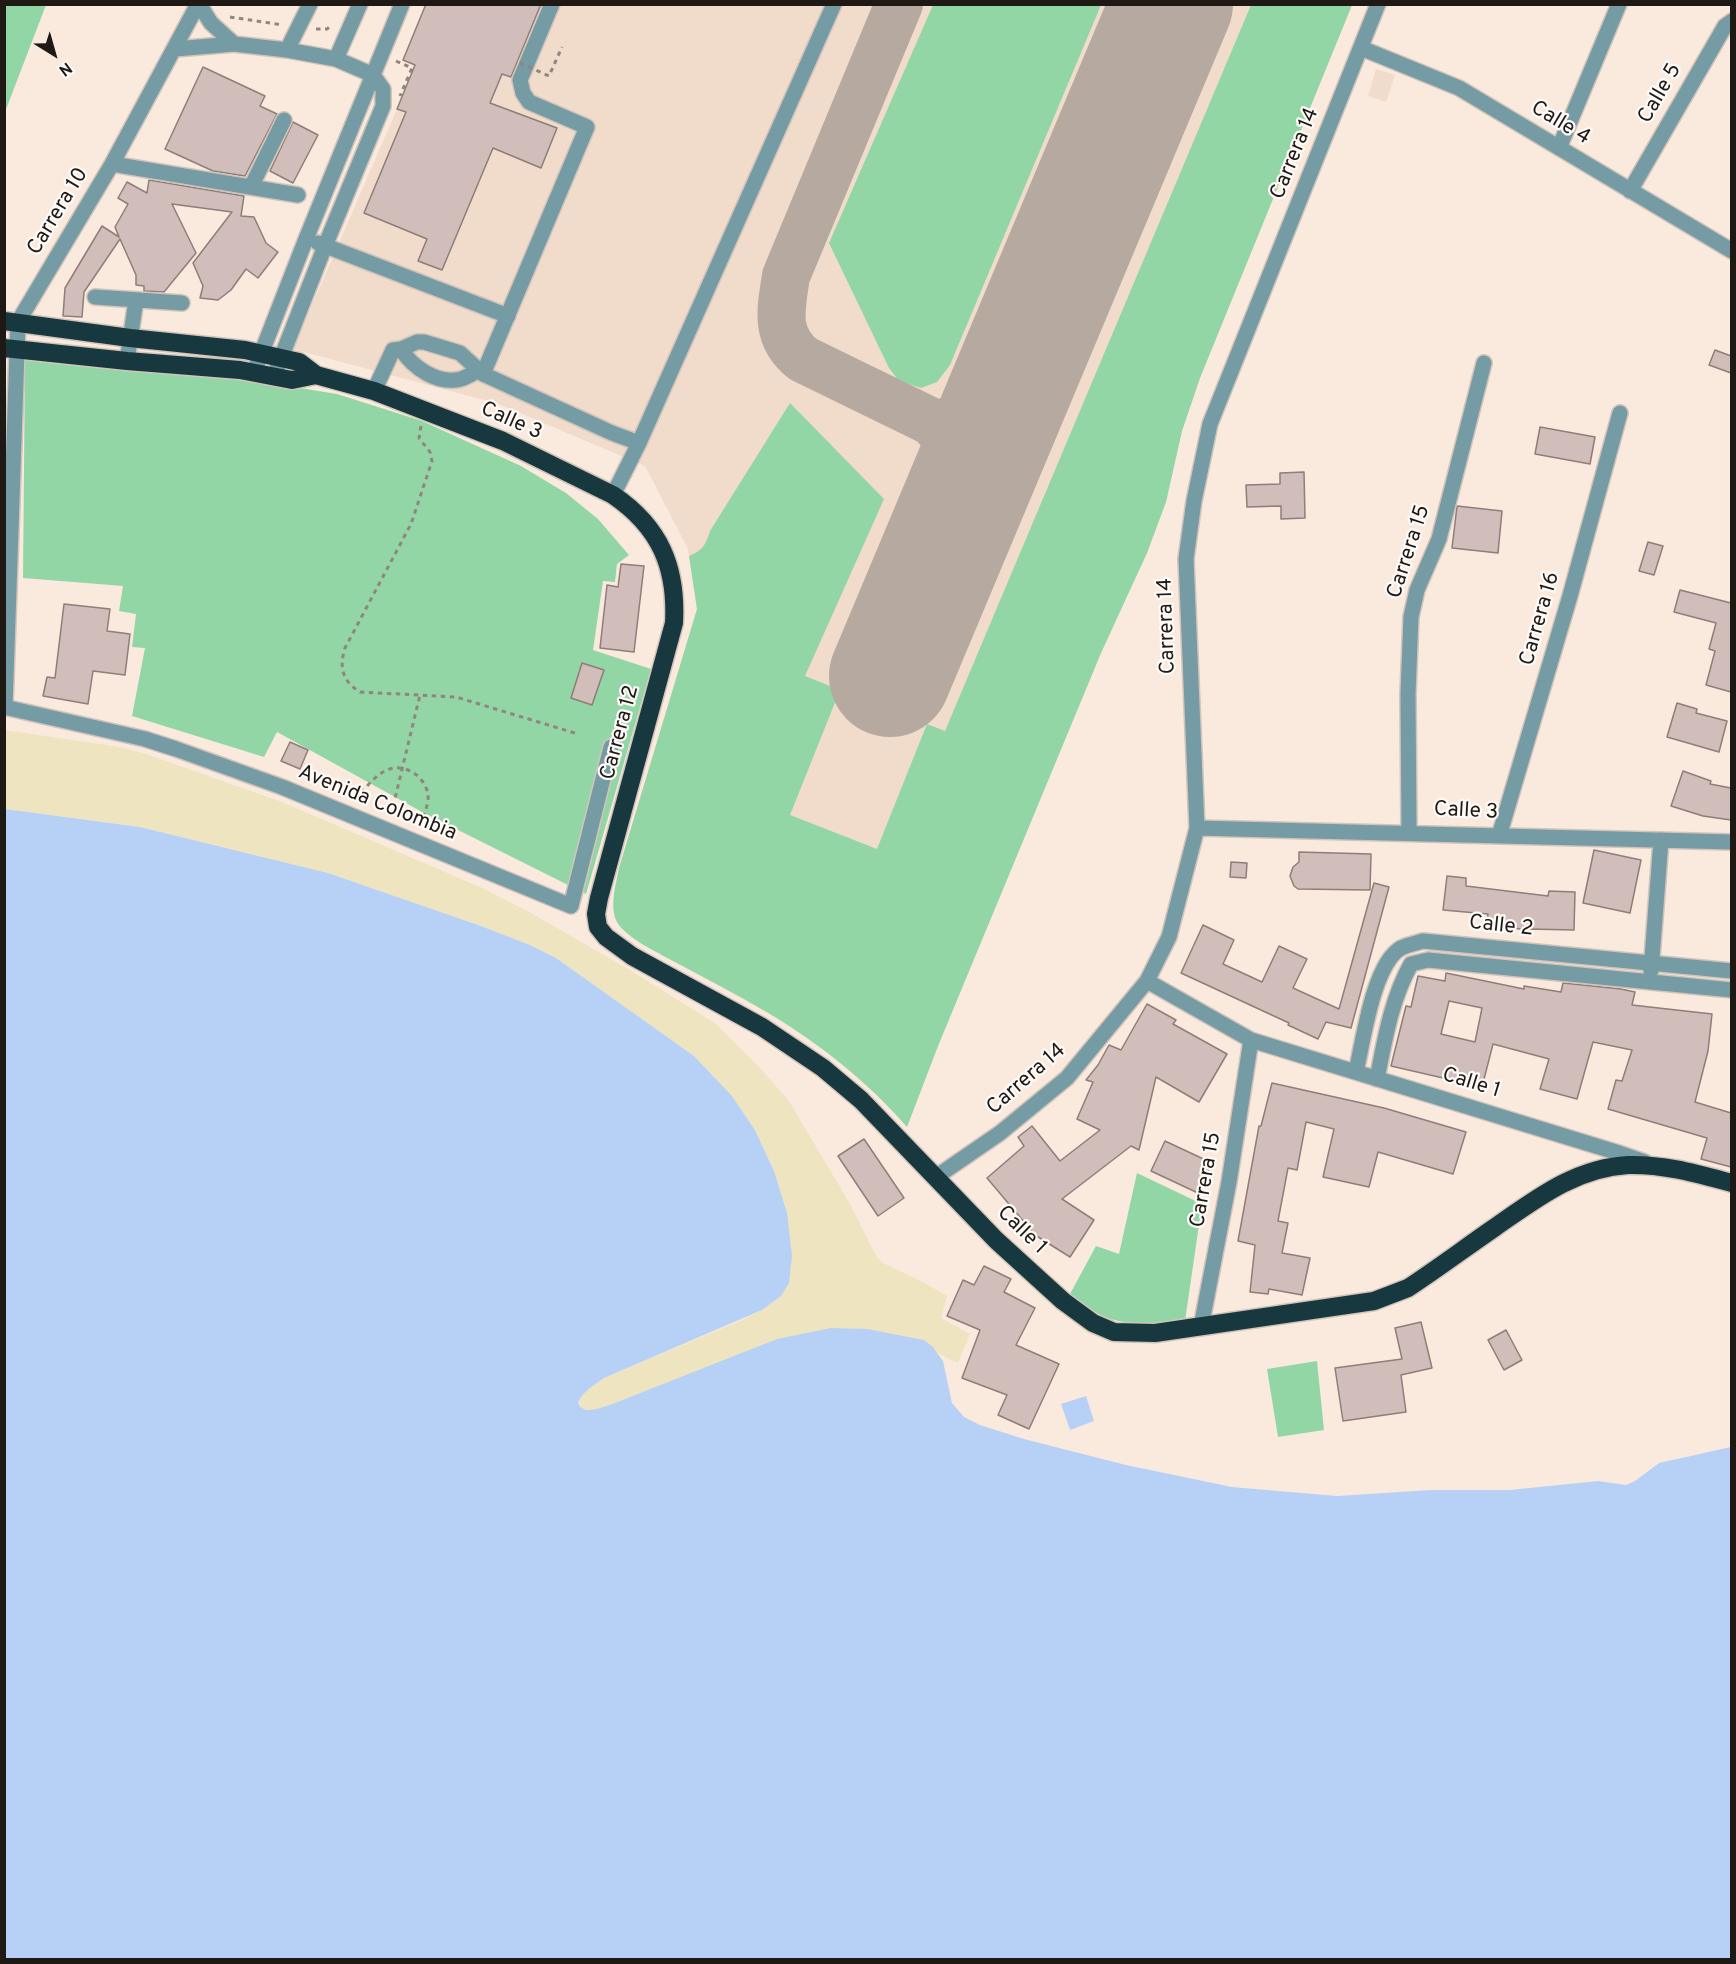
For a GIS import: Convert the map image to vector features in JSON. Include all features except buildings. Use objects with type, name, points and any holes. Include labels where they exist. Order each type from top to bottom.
[{"type":"highway","name":"Calle 3","points":[[11,322],[262,353],[299,362],[316,375],[374,391],[503,441],[613,495],[645,522],[663,550]]},
{"type":"highway","name":"Calle 3","points":[[11,349],[254,372],[292,380],[316,375]]},
{"type":"highway","name":"Carrera 12","points":[[598,927],[596,914],[603,882],[674,623],[675,599],[672,576],[663,550]]},
{"type":"highway","name":"Calle 1","points":[[598,927],[606,937],[632,956],[762,1027],[823,1068],[861,1100],[996,1240],[1042,1283],[1078,1313],[1093,1323],[1114,1332],[1155,1333],[1201,1327],[1374,1301],[1393,1295],[1408,1288],[1547,1191],[1581,1175],[1615,1167],[1653,1166],[1731,1183]]},
{"type":"street","points":[[199,4],[211,23],[234,44]]},
{"type":"street","name":"Carrera 10","points":[[5,707],[11,322],[112,164],[199,4]]},
{"type":"street","points":[[287,50],[310,4]]},
{"type":"street","points":[[336,59],[360,4]]},
{"type":"street","points":[[254,372],[402,4]]},
{"type":"street","points":[[401,350],[414,366],[449,380],[481,372],[508,316],[587,128],[529,102],[521,87],[520,80],[552,4]]},
{"type":"street","points":[[613,495],[639,443],[834,4]]},
{"type":"street","name":"Carrera 14","points":[[936,1177],[1000,1132],[1067,1078],[1148,981],[1169,937],[1197,828],[1186,559],[1196,490],[1210,424],[1378,4]]},
{"type":"street","points":[[1559,148],[1619,4]]},
{"type":"street","name":"Calle 5","points":[[1630,190],[1725,26],[1731,21]]},
{"type":"street","points":[[175,49],[234,44],[336,59],[374,75],[382,89],[383,106],[274,376]]},
{"type":"street","name":"Calle 4","points":[[1360,48],[1459,88],[1731,251]]},
{"type":"street","points":[[251,187],[284,120]]},
{"type":"street","points":[[112,164],[298,195]]},
{"type":"street","points":[[306,239],[508,316]]},
{"type":"street","points":[[94,297],[183,303]]},
{"type":"street","points":[[128,361],[135,300]]},
{"type":"street","points":[[374,391],[391,353],[417,342],[433,344],[460,353],[481,372],[612,433],[639,443]]},
{"type":"street","name":"Carrera 15","points":[[1409,831],[1408,694],[1411,617],[1417,590],[1439,539],[1484,363]]},
{"type":"street","name":"Carrera 16","points":[[1499,836],[1570,596],[1620,413]]},
{"type":"street","name":"Avenida Colombia","points":[[5,707],[145,738],[282,787],[571,906],[611,747]]},
{"type":"street","name":"Calle 3","points":[[1197,828],[1409,831],[1499,836],[1731,842]]},
{"type":"street","points":[[1650,982],[1661,840]]},
{"type":"street","name":"Calle 2","points":[[1400,949],[1423,940],[1731,971]]},
{"type":"street","points":[[1356,1072],[1376,987],[1386,964],[1400,949],[1411,964],[1402,981],[1389,1018],[1377,1079]]},
{"type":"street","name":"Calle 2","points":[[1411,964],[1428,960],[1731,990]]},
{"type":"street","name":"Calle 1","points":[[1148,981],[1251,1040],[1619,1153],[1653,1166]]},
{"type":"street","name":"Carrera 15","points":[[1201,1327],[1229,1182],[1251,1040]]},
{"type":"path","points":[[520,63],[549,76],[562,47]]},
{"type":"path","points":[[426,410],[419,438],[429,452],[432,461],[404,540],[345,648],[342,668],[347,682],[360,692],[456,697],[578,734]]},
{"type":"path","points":[[387,830],[420,695]]},
{"type":"path","points":[[346,814],[374,778],[388,769],[402,768],[417,775],[428,794],[428,803],[415,842]]},
{"type":"shaded area","points":[[426,5],[1352,5],[1200,378],[1182,431],[1166,502],[1147,553],[1101,653],[938,1046],[907,1127],[888,1105],[835,1058],[809,1039],[768,1013],[641,943],[617,922],[613,906],[619,868],[697,609],[688,549],[645,466],[499,404],[293,349],[397,109],[449,79],[403,60]]},
{"type":"shaded area","points":[[1376,69],[1395,75],[1386,102],[1368,96]]},
{"type":"green space","points":[[4,5],[46,5],[5,112]]},
{"type":"green space","points":[[933,5],[1101,5],[950,365],[937,382],[921,388],[899,381],[889,368],[829,243]]},
{"type":"green space","points":[[1251,5],[1352,5],[1200,378],[1182,431],[1166,502],[1147,553],[1101,653],[938,1046],[907,1127],[860,1079],[807,1038],[758,1007],[642,944],[627,934],[617,922],[614,895],[619,868],[697,609],[689,556],[705,544],[710,531],[790,403],[884,499],[805,676],[840,690],[790,815],[877,849],[927,724],[945,731]]},
{"type":"green space","points":[[25,358],[251,380],[337,394],[422,421],[521,466],[566,493],[598,519],[629,555],[617,564],[615,582],[603,581],[593,650],[651,669],[586,894],[424,813],[277,732],[264,757],[132,716],[145,648],[132,647],[136,614],[119,611],[123,586],[23,578]]},
{"type":"green space","points":[[1137,1173],[1202,1204],[1185,1321],[1138,1323],[1115,1320],[1090,1309],[1070,1294],[1096,1246],[1119,1254]]},
{"type":"green space","points":[[1317,1361],[1324,1430],[1278,1437],[1267,1369]]},
{"type":"sand","points":[[4,730],[120,747],[282,802],[480,887],[531,913],[630,970],[716,1024],[789,1101],[850,1204],[877,1258],[947,1296],[941,1318],[970,1334],[958,1363],[939,1354],[933,1347],[593,1410],[583,1409],[578,1402],[580,1398],[589,1388],[604,1378],[742,1320],[762,1310],[781,1296],[787,1213],[774,1171],[755,1130],[732,1096],[694,1056],[556,958],[530,945],[328,873],[140,827],[5,809]]},
{"type":"water","points":[[5,809],[140,827],[328,873],[481,926],[556,958],[694,1056],[732,1096],[755,1130],[774,1171],[787,1213],[792,1256],[789,1283],[781,1296],[762,1310],[604,1378],[580,1398],[578,1402],[583,1409],[591,1410],[610,1405],[777,1339],[831,1328],[867,1329],[924,1340],[933,1347],[943,1361],[952,1403],[964,1417],[980,1425],[1024,1439],[1126,1465],[1232,1487],[1337,1496],[1431,1490],[1510,1490],[1598,1481],[1626,1485],[1659,1463],[1731,1447],[1731,1959],[5,1959]]},
{"type":"water","points":[[1086,1396],[1094,1421],[1070,1430],[1061,1404]]},
{"type":"taxiway","points":[[899,4],[786,276],[782,300],[782,321],[787,341],[803,359],[932,422],[957,459],[964,490],[964,503]]},
{"type":"taxiway","points":[[932,422],[943,423],[972,418],[1008,398]]},
{"type":"runway","points":[[890,676],[1172,4]]}]
